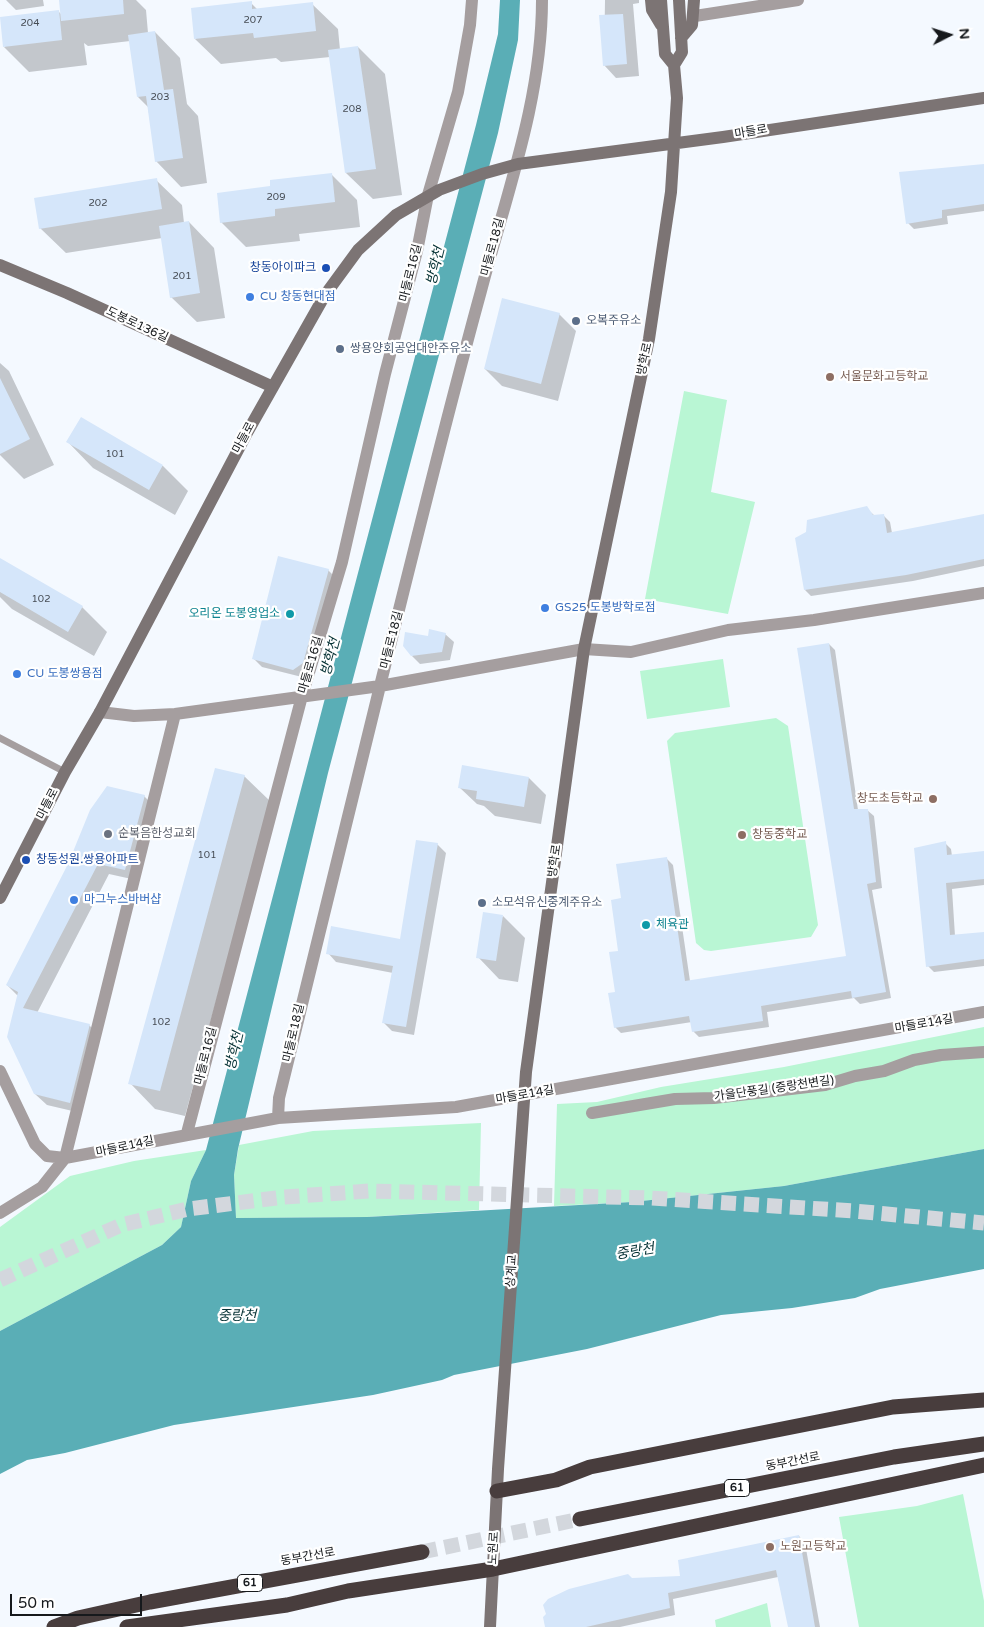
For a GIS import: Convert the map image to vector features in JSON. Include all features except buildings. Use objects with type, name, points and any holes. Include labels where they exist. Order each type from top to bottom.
[{"type":"highway","points":[[497,1491],[556,1480],[590,1467],[893,1408],[984,1400]]},
{"type":"highway","name":"동부간선로","points":[[580,1520],[894,1457],[984,1444]]},
{"type":"highway","points":[[127,1627],[287,1605],[348,1591],[493,1569],[984,1465]]},
{"type":"highway","name":"동부간선로","points":[[54,1627],[78,1618],[150,1602],[422,1552]]},
{"type":"main road","points":[[651,0],[652,10],[663,30]]},
{"type":"main road","name":"방학로","points":[[526,1072],[584,649],[649,339],[671,192],[677,98],[674,65],[666,54],[661,0]]},
{"type":"main road","name":"방학로","points":[[674,65],[682,52],[679,0]]},
{"type":"main road","points":[[681,38],[692,24],[695,16],[694,0]]},
{"type":"main road","name":"마들로","points":[[0,898],[65,772],[100,712],[273,387],[346,263],[374,233],[396,215],[434,193],[497,169],[518,164],[674,144],[984,98]]},
{"type":"main road","points":[[0,257],[3,268]]},
{"type":"main road","name":"도봉로136길","points":[[3,268],[273,387]]},
{"type":"main road","name":"상계교","points":[[498,1469],[526,1072]]},
{"type":"main road","name":"노원로","points":[[490,1627],[498,1469]]},
{"type":"street","points":[[434,193],[458,92],[470,25],[472,0]]},
{"type":"street","points":[[518,164],[542,27],[542,0]]},
{"type":"street","points":[[695,16],[798,0]]},
{"type":"street","name":"마들로18길","points":[[278,1118],[279,1098],[337,852],[372,726],[380,686],[481,290],[518,164]]},
{"type":"street","name":"마들로16길","points":[[192,1133],[342,562],[434,193]]},
{"type":"street","points":[[100,712],[134,716],[175,714],[380,686],[584,649],[631,652],[728,630],[814,620],[984,593]]},
{"type":"street","points":[[0,1213],[42,1187],[65,1158],[175,714]]},
{"type":"street","name":"마들로14길","points":[[0,1071],[35,1144],[47,1156],[65,1158],[97,1154],[192,1133],[278,1118],[456,1107],[984,1012]]},
{"type":"street","name":"가을단풍길 (중랑천변길)","points":[[592,1112],[675,1099],[714,1098],[825,1085],[855,1076],[884,1072],[914,1060],[941,1055],[984,1052]]},
{"type":"lane","points":[[0,738],[65,772]]},
{"type":"green space","points":[[684,391],[727,400],[711,492],[755,502],[728,614],[645,599]]},
{"type":"green space","points":[[723,659],[730,707],[647,719],[640,671]]},
{"type":"green space","points":[[776,718],[788,726],[818,925],[811,937],[711,951],[704,950],[696,943],[667,741],[675,733]]},
{"type":"green space","points":[[984,1027],[984,1149],[784,1186],[632,1202],[554,1206],[557,1104],[597,1102],[661,1087],[784,1067]]},
{"type":"green space","points":[[481,1123],[479,1210],[367,1217],[236,1218],[234,1175],[239,1145],[313,1131]]},
{"type":"green space","points":[[206,1150],[191,1181],[181,1227],[162,1245],[0,1331],[0,1227],[70,1176],[134,1161]]},
{"type":"green space","points":[[963,1494],[984,1601],[984,1627],[859,1627],[839,1517],[917,1506]]},
{"type":"green space","points":[[767,1603],[771,1627],[716,1627],[715,1620]]},
{"type":"water","name":"중랑천","points":[[500,0],[520,0],[518,40],[498,133],[328,773],[238,1149],[234,1175],[236,1218],[367,1217],[632,1202],[784,1186],[984,1149],[984,1269],[880,1289],[855,1298],[792,1308],[721,1315],[587,1349],[454,1375],[442,1380],[373,1395],[174,1425],[65,1453],[27,1460],[0,1474],[0,1331],[162,1245],[181,1227],[191,1181],[206,1150],[476,125],[498,34]]},
{"type":"tunnel","points":[[0,1280],[121,1225],[188,1209],[284,1197],[369,1191],[650,1198],[854,1211],[984,1223]]},
{"type":"tunnel","points":[[422,1552],[580,1519]]},
{"type":"place","name":"창동아이파크","points":[[326,268]]},
{"type":"place","name":"CU 창동현대점","points":[[250,297]]},
{"type":"place","name":"오복주유소","points":[[576,321]]},
{"type":"place","name":"쌍용양회공업대안주유소","points":[[340,349]]},
{"type":"place","name":"서울문화고등학교","points":[[830,377]]},
{"type":"place","name":"GS25 도봉방학로점","points":[[545,608]]},
{"type":"place","name":"오리온 도봉영업소","points":[[290,614]]},
{"type":"place","name":"CU 도봉쌍용점","points":[[17,674]]},
{"type":"place","name":"창도초등학교","points":[[933,799]]},
{"type":"place","name":"순복음한성교회","points":[[108,834]]},
{"type":"place","name":"창동중학교","points":[[742,835]]},
{"type":"place","name":"창동성원.쌍용아파트","points":[[26,860]]},
{"type":"place","name":"마그누스바버샵","points":[[74,900]]},
{"type":"place","name":"소모석유신중계주유소","points":[[482,903]]},
{"type":"place","name":"체육관","points":[[646,925]]},
{"type":"place","name":"노원고등학교","points":[[770,1547]]},
{"type":"water label","name":"방학천","points":[[436,266]]},
{"type":"water label","name":"방학천","points":[[331,657]]},
{"type":"water label","name":"방학천","points":[[235,1051]]}]
